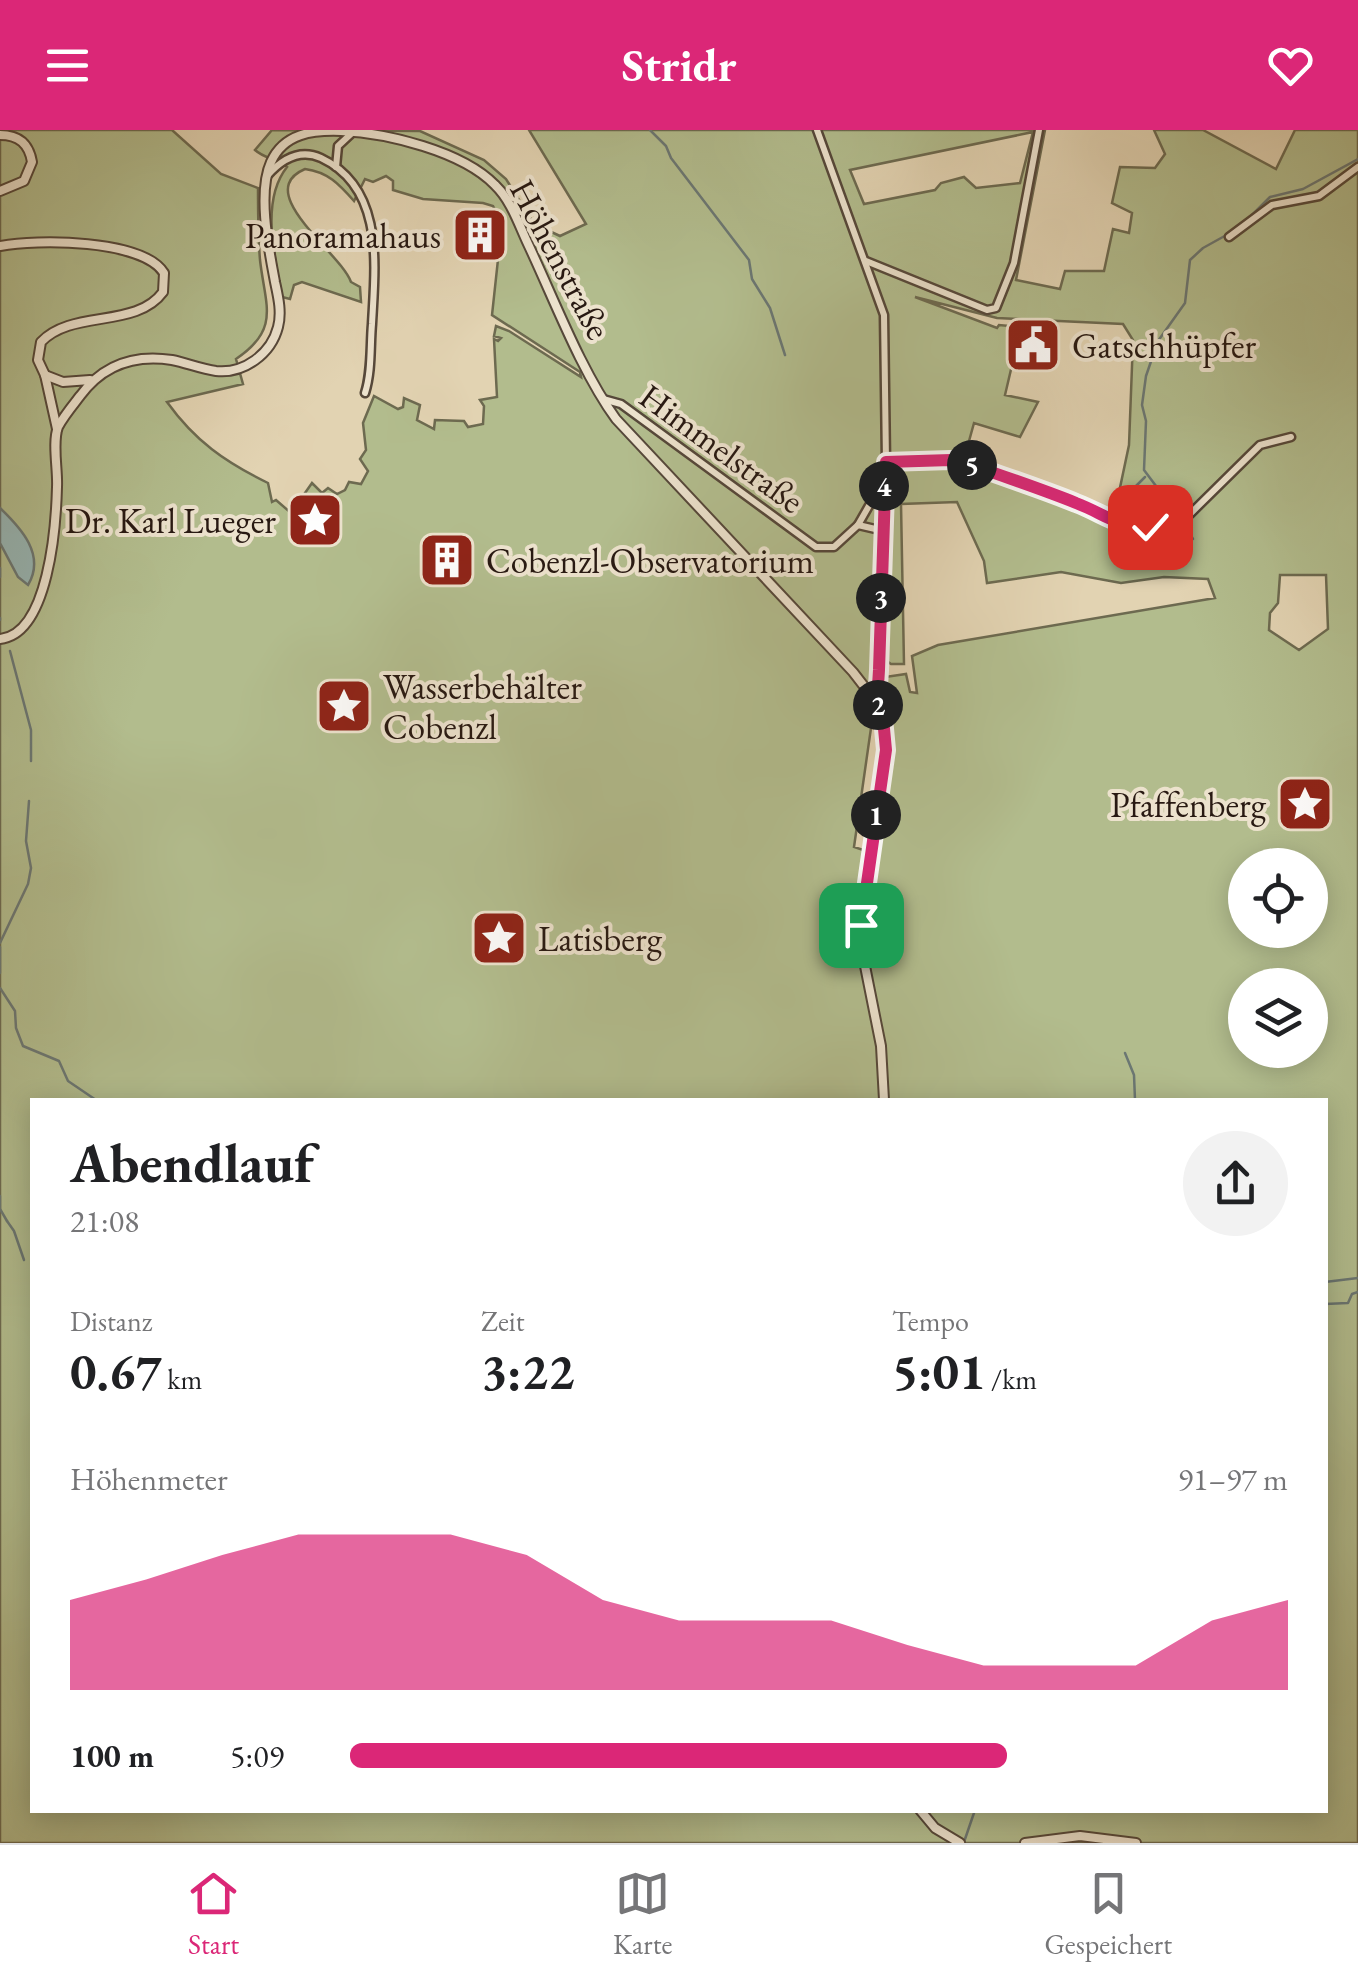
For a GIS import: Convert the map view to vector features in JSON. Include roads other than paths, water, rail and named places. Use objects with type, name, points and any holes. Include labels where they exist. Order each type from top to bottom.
[{"type":"street","name":"Höhenstraße","points":[[266,178],[271,161],[294,138],[319,130],[353,132],[433,150],[475,169],[495,185],[511,208],[603,399],[636,442],[871,694],[883,718],[886,750],[861,925],[864,966],[881,1046],[884,1098]]},
{"type":"street","points":[[817,130],[884,314],[884,531],[878,686],[871,694]]},
{"type":"street","points":[[866,261],[992,310],[999,305],[1014,263],[1039,130]]},
{"type":"street","points":[[336,168],[336,150],[353,132]]},
{"type":"street","points":[[0,135],[23,142],[32,162],[24,181],[0,192]]},
{"type":"street","points":[[46,375],[63,382],[90,380],[135,360],[159,359],[217,371],[254,361],[274,338],[280,316],[268,232],[266,178],[286,159],[302,154],[317,156],[336,168],[362,200],[370,219],[375,246],[365,392]]},
{"type":"street","points":[[1230,237],[1272,206],[1319,196],[1358,168]]},
{"type":"street","points":[[0,246],[43,241],[121,251],[152,259],[164,273],[163,292],[149,306],[62,328],[47,336],[38,356],[57,428],[56,522],[42,590],[25,627],[15,635],[0,638]]},
{"type":"street","points":[[57,428],[90,380]]},
{"type":"street","name":"Himmelstraße","points":[[603,399],[622,404],[816,547],[834,547],[858,525]]},
{"type":"street","points":[[886,462],[964,462],[1082,505],[1128,527],[1178,524],[1260,445],[1290,437]]},
{"type":"street","points":[[884,477],[858,525],[884,531]]},
{"type":"street","points":[[923,1813],[945,1836],[960,1843]]},
{"type":"street","points":[[1025,1843],[1080,1836],[1136,1843]]},
{"type":"water","points":[[0,508],[23,533],[33,553],[33,574],[28,585],[18,577],[0,543]]},
{"type":"waterway","points":[[650,130],[666,146],[671,158],[749,260],[752,279],[770,308],[785,355]]},
{"type":"waterway","points":[[1247,220],[1270,197],[1303,189],[1358,159]]},
{"type":"waterway","points":[[1180,518],[1144,470],[1146,421],[1142,405],[1146,376],[1158,341],[1185,303],[1190,260],[1230,233]]},
{"type":"waterway","points":[[1123,521],[1131,509],[1134,488],[1145,477]]},
{"type":"waterway","points":[[1184,524],[1193,539]]},
{"type":"waterway","points":[[0,568],[0,577]]},
{"type":"waterway","points":[[10,651],[31,730],[31,761]]},
{"type":"waterway","points":[[0,943],[28,884],[29,801]]},
{"type":"waterway","points":[[0,947],[0,973]]},
{"type":"waterway","points":[[0,988],[15,1011],[23,1046],[59,1061],[68,1081],[93,1098]]},
{"type":"waterway","points":[[1125,1053],[1134,1075],[1135,1098]]},
{"type":"waterway","points":[[0,1196],[0,1209],[7,1221]]},
{"type":"waterway","points":[[7,1221],[24,1260]]},
{"type":"waterway","points":[[1328,1282],[1358,1278]]},
{"type":"waterway","points":[[1328,1304],[1348,1303],[1352,1294],[1358,1292]]},
{"type":"waterway","points":[[964,1842],[974,1813]]},
{"type":"place","name":"Panoramahaus","points":[[480,235]]},
{"type":"place","name":"Gatschhüpfer","points":[[1033,345]]},
{"type":"place","name":"Dr. Karl Lueger","points":[[315,520]]},
{"type":"place","name":"Cobenzl-Observatorium","points":[[447,560]]},
{"type":"place","name":"Wasserbehälter Cobenzl","points":[[344,706]]},
{"type":"place","name":"Pfaffenberg","points":[[1305,804]]},
{"type":"place","name":"Latisberg","points":[[499,938]]}]
